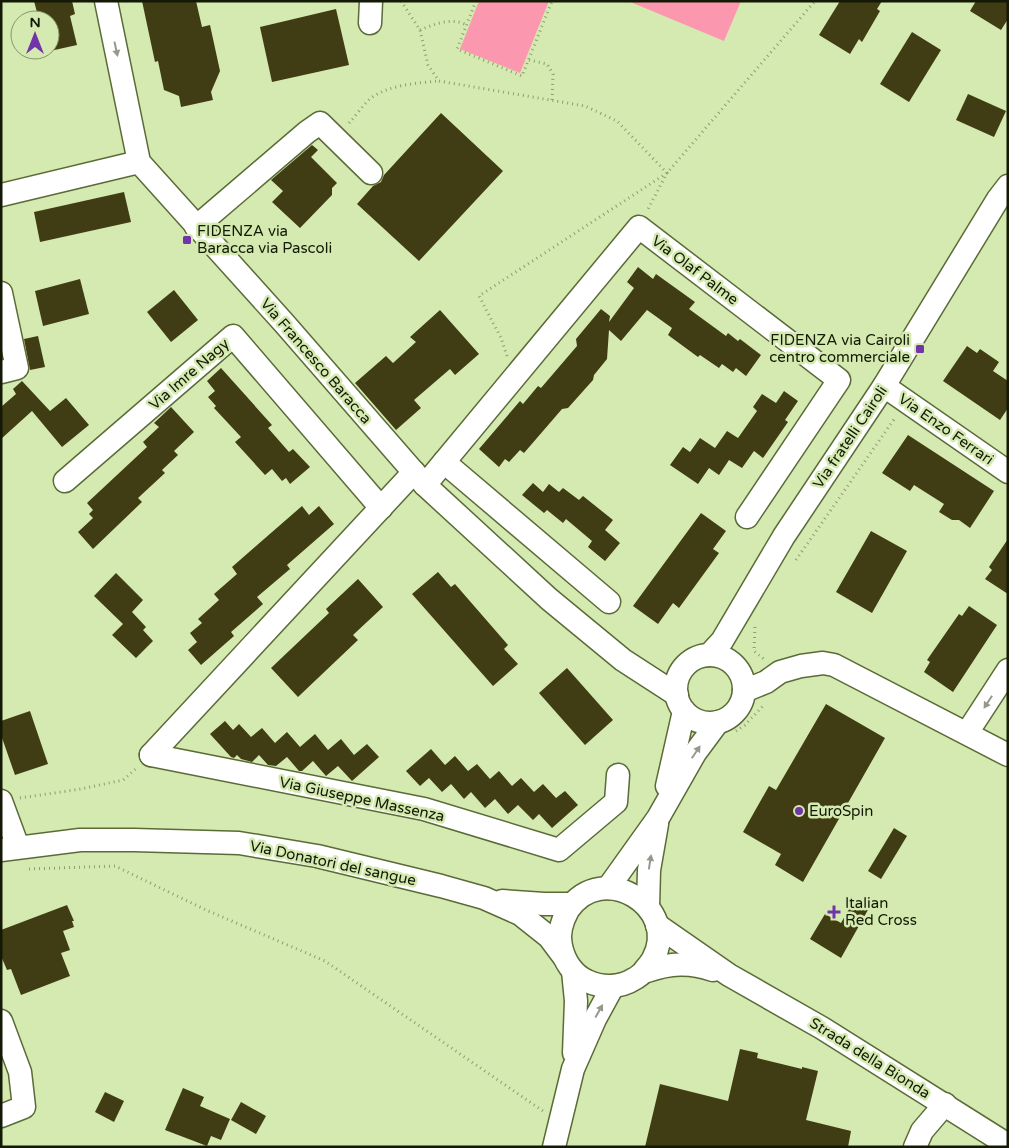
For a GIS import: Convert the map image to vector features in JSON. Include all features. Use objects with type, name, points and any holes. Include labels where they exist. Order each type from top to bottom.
[{"type":"street","name":"Via Francesco Baracca","points":[[106,1],[139,162],[284,323],[419,478],[550,599],[680,703]]},
{"type":"street","points":[[196,227],[320,123],[371,173]]},
{"type":"street","points":[[1,195],[139,162]]},
{"type":"street","name":"Via fratelli Cairoli","points":[[699,659],[722,641],[784,536],[884,386],[998,199],[1008,186]]},
{"type":"street","name":"Via Olaf Palme","points":[[419,478],[444,462],[639,228],[839,380],[747,517]]},
{"type":"street","points":[[1,293],[18,368],[1,372]]},
{"type":"street","name":"Via Imre Nagy","points":[[65,481],[233,336],[380,508]]},
{"type":"street","name":"Via Enzo Ferrari","points":[[884,386],[1008,472]]},
{"type":"street","points":[[444,462],[609,602]]},
{"type":"street","points":[[151,755],[380,508],[419,478]]},
{"type":"street","name":"Via fratelli Cairoli","points":[[736,666],[738,611]]},
{"type":"street","points":[[568,964],[585,980],[599,986],[613,986],[625,984],[635,979],[654,958],[658,941],[652,916],[649,870],[680,703],[678,677],[683,669],[699,659],[719,656],[736,666],[780,672]]},
{"type":"street","name":"Via Francesco Baracca","points":[[624,660],[658,666],[699,659]]},
{"type":"street","points":[[744,691],[766,682],[780,672],[801,666],[823,663],[834,665],[1008,755]]},
{"type":"street","points":[[608,888],[660,813],[695,753],[724,728],[727,718],[740,705],[744,691],[742,675],[736,666]]},
{"type":"street","points":[[967,733],[1008,670]]},
{"type":"street","points":[[680,703],[691,717],[724,728]]},
{"type":"street","name":"Via Giuseppe Massenza","points":[[151,755],[424,809],[559,850],[616,802],[618,775]]},
{"type":"street","points":[[10,800],[10,848]]},
{"type":"street","name":"Via Donatori del sangue","points":[[10,848],[80,840],[239,843],[316,856],[484,898],[520,914],[549,937],[568,964]]},
{"type":"street","points":[[573,1069],[576,1001],[568,964],[560,944],[560,929],[565,916],[572,904],[583,896],[594,890],[608,888],[623,890],[637,897],[652,916]]},
{"type":"street","name":"Via Donatori del sangue","points":[[484,898],[544,904],[572,904]]},
{"type":"street","name":"Strada della Bionda","points":[[652,916],[729,976],[822,1028],[1008,1145]]},
{"type":"street","name":"Strada della Bionda","points":[[644,971],[676,964],[690,964],[729,976]]},
{"type":"street","points":[[554,1147],[573,1069],[595,1019],[613,986]]},
{"type":"street","points":[[1,1021],[20,1072],[24,1107],[1,1116]]},
{"type":"street","points":[[916,1147],[922,1131],[945,1104]]},
{"type":"path","points":[[400,1],[420,30],[428,64],[439,82]]},
{"type":"path","points":[[476,1],[457,50],[522,76],[552,1]]},
{"type":"path","points":[[639,228],[667,173],[815,1]]},
{"type":"path","points":[[420,30],[437,23],[452,21],[467,25]]},
{"type":"path","points":[[529,60],[547,64],[553,74],[552,101]]},
{"type":"path","points":[[334,137],[370,99],[410,83],[439,82],[585,106],[617,121],[667,173]]},
{"type":"path","points":[[508,360],[501,338],[479,296],[667,173]]},
{"type":"path","points":[[795,562],[906,402]]},
{"type":"path","points":[[755,626],[754,650],[766,661],[775,662],[780,672]]},
{"type":"path","points":[[724,728],[745,725],[767,702]]},
{"type":"path","points":[[10,800],[81,789],[123,780],[151,755]]},
{"type":"path","points":[[27,869],[115,866],[206,910],[326,961],[560,1122]]},
{"type":"shaded area","points":[[479,1],[549,1],[520,73],[460,49]]},
{"type":"shaded area","points":[[628,1],[741,1],[724,41]]},
{"type":"building","points":[[34,1],[72,1],[75,14],[70,16],[77,45],[60,49],[60,10],[36,10]]},
{"type":"building","points":[[142,1],[196,1],[202,27],[210,25],[220,71],[211,92],[213,100],[181,107],[179,96],[164,90],[158,61],[155,62]]},
{"type":"building","points":[[840,1],[882,1],[877,9],[880,11],[862,42],[859,39],[850,54],[819,35]]},
{"type":"building","points":[[976,1],[1008,1],[1008,19],[1001,30],[970,11]]},
{"type":"building","points":[[336,9],[349,65],[272,82],[260,27]]},
{"type":"building","points":[[912,32],[941,50],[909,102],[880,84]]},
{"type":"building","points":[[968,94],[1006,111],[994,137],[956,120]]},
{"type":"building","points":[[441,113],[503,171],[419,261],[357,204],[373,186],[381,182],[384,175]]},
{"type":"building","points":[[312,145],[318,150],[311,157],[337,183],[332,188],[332,195],[300,228],[272,202],[283,191],[271,180]]},
{"type":"building","points":[[124,192],[131,222],[40,242],[34,212]]},
{"type":"building","points":[[638,267],[653,279],[656,274],[695,302],[689,309],[726,336],[728,333],[738,341],[740,339],[761,355],[746,376],[736,368],[733,372],[722,364],[719,368],[700,355],[698,357],[668,335],[672,328],[647,310],[621,341],[609,330],[607,359],[594,375],[593,380],[568,408],[562,409],[524,453],[520,450],[509,462],[505,459],[499,467],[479,449],[520,401],[523,404],[538,386],[541,388],[577,346],[576,339],[601,309],[610,316],[609,322],[634,288],[627,282]]},
{"type":"building","points":[[80,279],[89,314],[43,326],[35,291]]},
{"type":"building","points":[[174,290],[198,320],[171,342],[147,312]]},
{"type":"building","points":[[440,310],[479,354],[455,375],[450,369],[414,400],[421,408],[396,430],[355,383],[386,356],[393,363],[416,342],[410,337]]},
{"type":"building","points":[[38,336],[45,367],[30,370],[24,339]]},
{"type":"building","points":[[967,346],[977,353],[980,349],[999,362],[993,371],[1008,381],[1008,408],[1000,420],[943,381]]},
{"type":"building","points":[[221,368],[272,425],[268,428],[289,452],[293,449],[310,467],[290,484],[286,478],[282,481],[272,469],[265,475],[235,442],[241,437],[214,408],[216,406],[208,397],[215,391],[207,381]]},
{"type":"building","points":[[22,381],[50,411],[66,398],[89,425],[62,447],[32,411],[1,439],[1,407],[16,394],[13,389]]},
{"type":"building","points":[[784,391],[798,401],[785,420],[788,422],[763,458],[754,451],[742,468],[729,460],[719,475],[709,468],[698,484],[670,465],[683,447],[690,452],[700,438],[715,448],[727,431],[738,438],[757,411],[753,407],[762,394],[776,403]]},
{"type":"building","points":[[171,407],[194,432],[174,451],[178,455],[162,470],[165,473],[138,498],[142,502],[93,549],[78,532],[93,518],[89,514],[93,510],[87,503],[147,447],[143,442],[159,427],[154,423]]},
{"type":"building","points":[[908,435],[994,491],[970,528],[959,520],[952,520],[939,512],[944,504],[914,485],[910,491],[882,473]]},
{"type":"building","points":[[533,483],[543,492],[549,484],[559,492],[563,488],[579,500],[583,496],[613,520],[605,530],[620,543],[605,561],[588,547],[592,541],[566,519],[563,523],[547,510],[544,513],[522,495]]},
{"type":"building","points":[[302,506],[309,515],[319,506],[334,524],[287,565],[290,569],[257,597],[263,604],[231,632],[234,636],[201,665],[188,650],[197,642],[190,633],[202,623],[198,619],[219,600],[214,594],[237,574],[232,567]]},
{"type":"building","points":[[701,513],[726,531],[713,549],[719,553],[679,608],[673,603],[658,624],[633,606]]},
{"type":"building","points":[[871,531],[907,551],[872,613],[836,592]]},
{"type":"building","points":[[1008,539],[1008,594],[985,579],[992,570],[989,567]]},
{"type":"building","points":[[438,572],[451,587],[455,584],[508,645],[504,649],[518,664],[493,686],[412,594]]},
{"type":"building","points":[[116,573],[143,600],[132,612],[146,627],[143,630],[153,641],[136,658],[112,635],[123,624],[94,596]]},
{"type":"building","points":[[358,579],[383,607],[353,635],[358,640],[298,697],[271,668],[329,613],[326,609]]},
{"type":"building","points":[[969,606],[997,625],[953,692],[924,672],[930,662],[927,660],[959,614],[962,616]]},
{"type":"building","points":[[567,668],[613,720],[585,745],[539,693]]},
{"type":"building","name":"EuroSpin","points":[[826,704],[885,738],[803,882],[775,865],[781,854],[743,832],[769,786],[776,790]]},
{"type":"building","points":[[30,711],[48,764],[15,775],[1,735],[1,721]]},
{"type":"building","points":[[225,721],[233,730],[239,724],[251,737],[262,728],[275,743],[287,732],[300,747],[315,734],[328,750],[341,739],[354,755],[367,744],[379,757],[352,781],[338,766],[326,776],[313,761],[302,771],[299,771],[287,757],[276,766],[268,765],[259,755],[252,762],[241,759],[237,755],[234,758],[210,734]]},
{"type":"building","points":[[431,749],[445,765],[455,756],[468,771],[477,764],[490,779],[499,771],[512,786],[521,778],[534,792],[543,784],[556,798],[565,791],[578,805],[552,828],[539,814],[533,820],[518,805],[508,814],[495,799],[485,808],[471,792],[464,799],[451,784],[442,792],[429,778],[420,786],[406,771]]},
{"type":"building","points":[[894,828],[907,836],[881,879],[868,871]]},
{"type":"building","points":[[854,900],[869,908],[841,958],[810,939],[825,914],[841,923]]},
{"type":"building","points":[[67,905],[74,921],[72,921],[74,927],[63,931],[70,950],[61,953],[70,976],[21,995],[11,969],[7,970],[1,956],[1,930]]},
{"type":"building","points":[[740,1049],[758,1053],[757,1058],[818,1071],[806,1120],[851,1131],[848,1147],[645,1147],[660,1084],[728,1101]]},
{"type":"building","points":[[183,1088],[204,1097],[200,1106],[230,1119],[221,1140],[211,1136],[207,1146],[165,1130]]},
{"type":"building","points":[[105,1092],[124,1101],[114,1122],[95,1112]]},
{"type":"building","points":[[241,1102],[266,1116],[256,1134],[231,1120]]},
{"type":"place","name":"FIDENZA via Baracca via Pascoli","points":[[187,240]]},
{"type":"place","name":"FIDENZA via Cairoli centro commerciale","points":[[920,349]]},
{"type":"place","name":"EuroSpin","points":[[799,811]]},
{"type":"place","name":"Italian Red Cross","points":[[834,912]]}]
